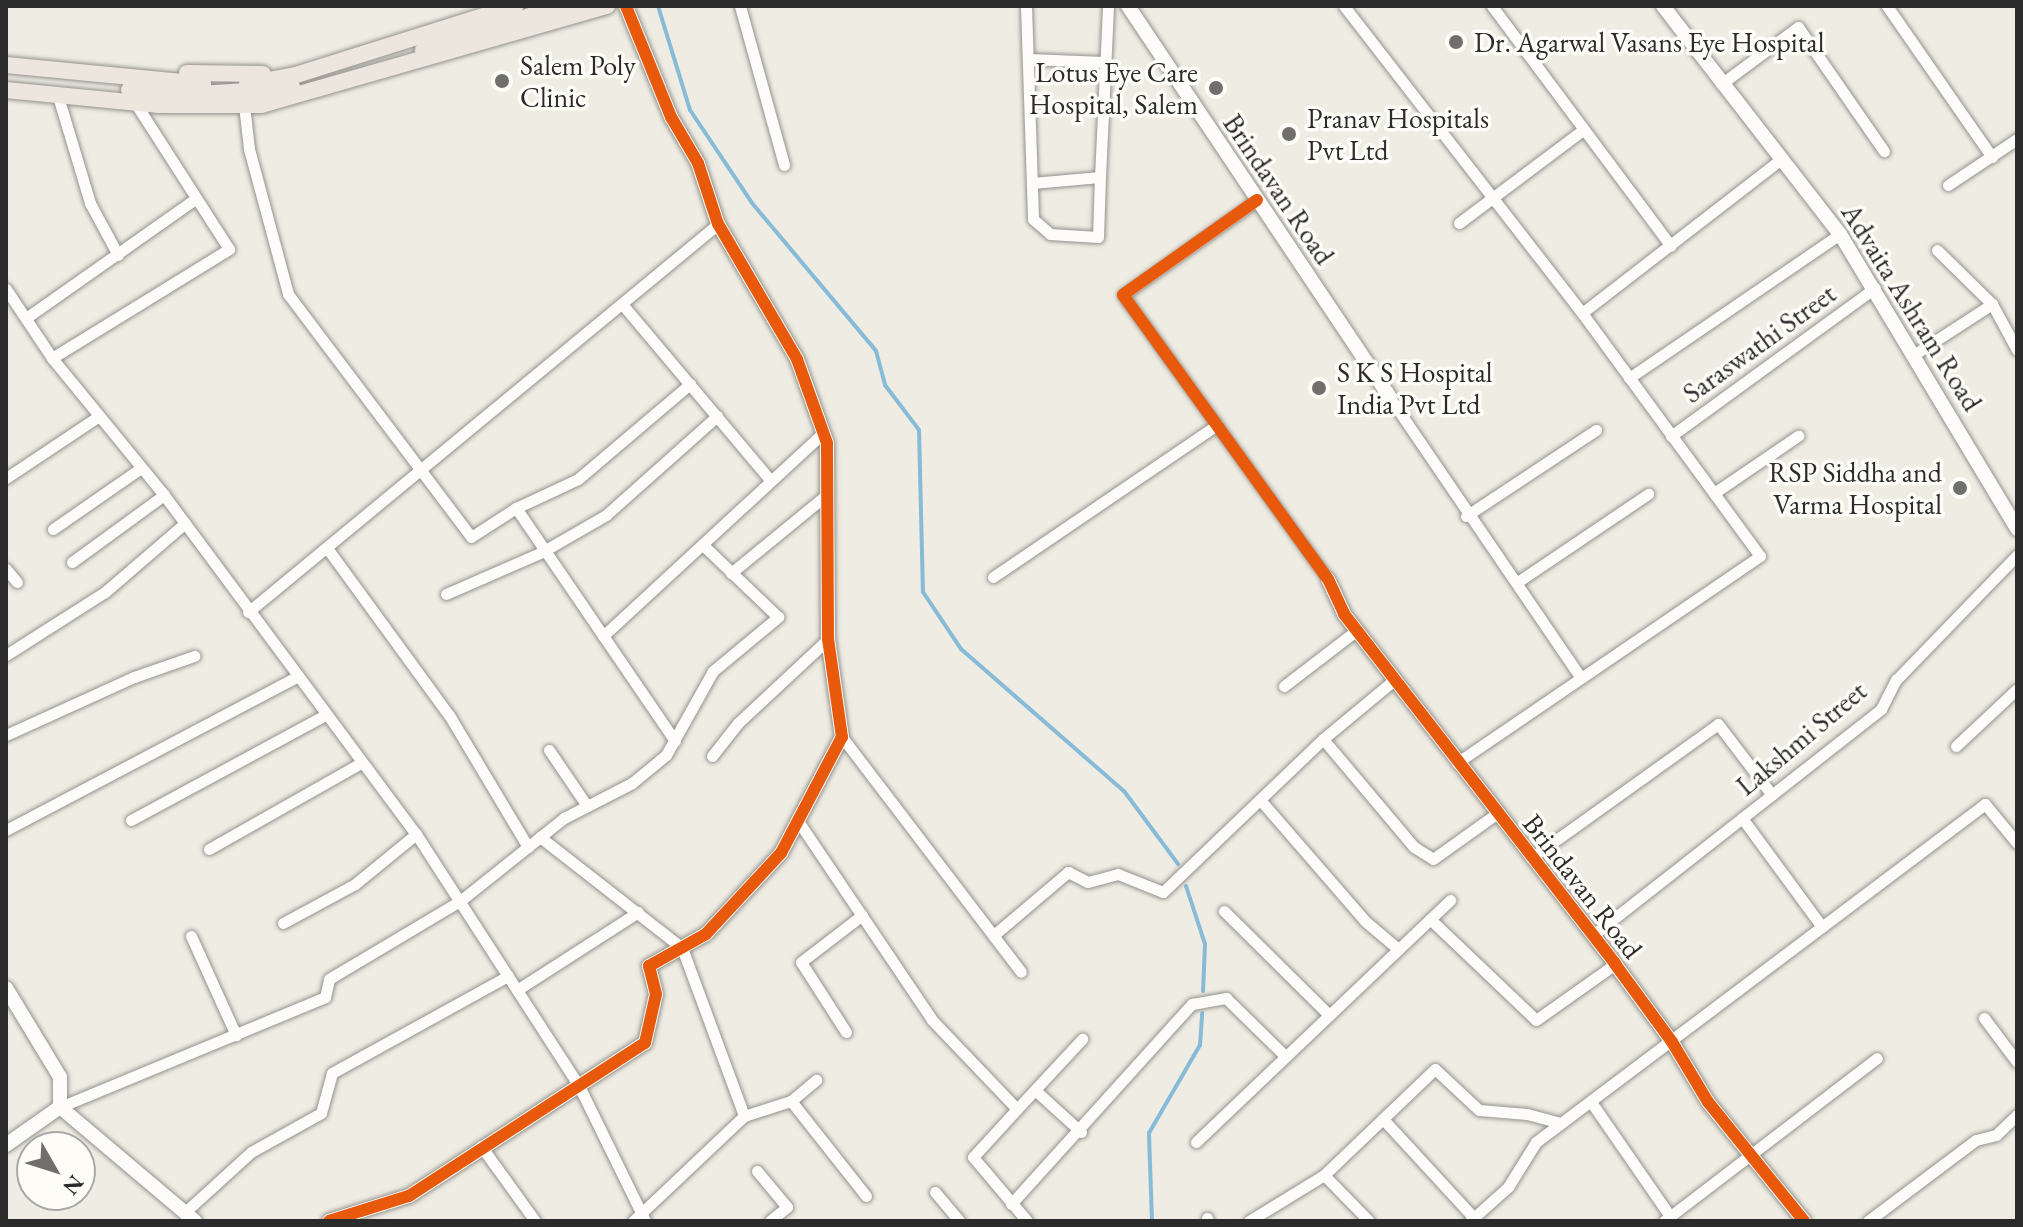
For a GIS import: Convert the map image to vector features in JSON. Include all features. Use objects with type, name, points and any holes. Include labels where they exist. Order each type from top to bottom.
[{"type":"main road","points":[[6,65],[187,84],[245,84],[296,75],[515,6]]},
{"type":"main road","points":[[6,79],[184,95],[257,93],[318,82],[562,6]]},
{"type":"main road","points":[[6,90],[133,99],[159,105],[244,105],[346,84],[607,6]]},
{"type":"main road","points":[[6,55],[165,72],[296,75]]},
{"type":"street","points":[[626,6],[671,117],[698,163],[718,224],[797,359],[824,432],[828,639],[842,737],[1021,972]]},
{"type":"street","points":[[740,6],[784,165]]},
{"type":"street","points":[[1026,6],[1033,219],[1050,234],[1098,237],[1108,6]]},
{"type":"street","name":"Brindavan Road","points":[[1128,6],[1390,398]]},
{"type":"street","points":[[1344,6],[1582,313],[1760,556],[1457,763]]},
{"type":"street","points":[[1492,6],[1671,246]]},
{"type":"street","name":"Advaita Ashram Road","points":[[1663,6],[1840,234],[1915,354],[2017,529]]},
{"type":"street","points":[[1887,6],[1992,157]]},
{"type":"street","points":[[1721,84],[1798,27],[1884,151]]},
{"type":"street","points":[[1028,59],[1104,62]]},
{"type":"street","points":[[57,93],[90,203],[118,255]]},
{"type":"street","points":[[52,358],[229,249],[194,200],[133,99]]},
{"type":"street","points":[[244,105],[249,149],[288,294],[423,468],[471,537],[516,508],[578,479],[690,384]]},
{"type":"street","points":[[1459,223],[1583,130]]},
{"type":"street","points":[[1948,185],[2017,139]]},
{"type":"street","points":[[1582,313],[1780,160]]},
{"type":"street","points":[[1032,183],[1100,177]]},
{"type":"street","points":[[26,318],[194,200]]},
{"type":"street","points":[[1257,200],[1123,295],[1328,579]]},
{"type":"street","points":[[248,612],[718,224]]},
{"type":"street","points":[[1629,378],[1840,234]]},
{"type":"street","points":[[1937,250],[1992,304],[2017,350]]},
{"type":"street","name":"Saraswathi Street","points":[[1671,436],[1875,288]]},
{"type":"street","points":[[6,289],[52,358],[164,495],[296,677],[416,834],[579,1086],[640,1219],[744,1116],[791,1101],[816,1080]]},
{"type":"street","points":[[622,304],[771,481]]},
{"type":"street","points":[[1915,354],[1992,304]]},
{"type":"street","points":[[1390,398],[1466,516],[1519,581],[1581,678]]},
{"type":"street","points":[[6,478],[99,416]]},
{"type":"street","points":[[446,594],[542,552],[606,515],[717,416]]},
{"type":"street","points":[[993,577],[1217,425]]},
{"type":"street","points":[[1466,516],[1596,430]]},
{"type":"street","points":[[603,636],[824,432]]},
{"type":"street","points":[[1714,493],[1798,436]]},
{"type":"street","points":[[53,529],[141,468]]},
{"type":"street","points":[[1519,581],[1648,494]]},
{"type":"street","points":[[72,562],[164,495]]},
{"type":"street","points":[[731,573],[825,496]]},
{"type":"street","points":[[516,508],[542,552],[675,741]]},
{"type":"street","points":[[6,655],[105,592],[184,524]]},
{"type":"street","points":[[6,1145],[60,1107],[325,997],[329,979],[460,901],[540,837],[587,806],[632,783],[675,741],[713,671],[778,617],[703,545]]},
{"type":"street","points":[[327,548],[449,715],[528,847]]},
{"type":"street","name":"Lakshmi Street","points":[[1593,935],[1881,709],[1896,680],[2017,555]]},
{"type":"street","points":[[6,569],[17,582]]},
{"type":"street","name":"Brindavan Road","points":[[1328,579],[1357,630],[1394,680],[1615,964],[1672,1042],[1708,1102],[1804,1221]]},
{"type":"street","points":[[1284,686],[1357,630]]},
{"type":"street","points":[[712,756],[768,692],[828,639]]},
{"type":"street","points":[[6,735],[134,677],[194,656]]},
{"type":"street","points":[[6,830],[296,677]]},
{"type":"street","points":[[995,934],[1068,872],[1088,882],[1118,874],[1163,892],[1262,802],[1323,739],[1394,680]]},
{"type":"street","points":[[1956,746],[2017,689]]},
{"type":"street","points":[[131,820],[325,715]]},
{"type":"street","points":[[1531,858],[1718,724],[1772,795]]},
{"type":"street","points":[[329,1221],[409,1196],[481,1146],[645,1043],[656,994],[649,966],[706,934],[770,865],[798,821],[842,737]]},
{"type":"street","points":[[1323,739],[1414,847],[1433,859],[1496,814]]},
{"type":"street","points":[[549,750],[587,806]]},
{"type":"street","points":[[209,849],[361,763]]},
{"type":"street","points":[[1262,802],[1365,921],[1398,949]]},
{"type":"street","points":[[1383,1119],[1472,1219],[1508,1187],[1536,1142],[1985,804],[2017,843]]},
{"type":"street","points":[[1742,818],[1822,927]]},
{"type":"street","points":[[798,821],[932,1020],[1017,1109]]},
{"type":"street","points":[[283,923],[355,884],[416,834]]},
{"type":"street","points":[[540,837],[682,948],[744,1116]]},
{"type":"street","points":[[1196,1142],[1450,900]]},
{"type":"street","points":[[1224,911],[1329,1015]]},
{"type":"street","points":[[517,990],[638,912]]},
{"type":"street","points":[[846,1032],[801,962],[862,915]]},
{"type":"street","points":[[1430,919],[1536,1020],[1615,964]]},
{"type":"street","points":[[191,936],[236,1035]]},
{"type":"street","points":[[6,988],[60,1077],[60,1107],[189,1217],[251,1152],[321,1113],[332,1073],[508,976]]},
{"type":"street","points":[[1011,1204],[1081,1132],[1192,1004],[1226,998],[1285,1056]]},
{"type":"street","points":[[1984,1018],[2017,1062]]},
{"type":"street","points":[[1027,1221],[973,1157],[1082,1039]]},
{"type":"street","points":[[1591,1102],[1667,1218],[1877,1058]]},
{"type":"street","points":[[1249,1221],[1324,1175],[1435,1069],[1479,1110],[1527,1114],[1561,1123]]},
{"type":"street","points":[[1036,1091],[1081,1132]]},
{"type":"street","points":[[791,1101],[866,1196]]},
{"type":"street","points":[[1868,1221],[1976,1140],[1996,1135],[2017,1115]]},
{"type":"street","points":[[481,1146],[535,1221]]},
{"type":"street","points":[[757,1171],[787,1207],[770,1221]]},
{"type":"street","points":[[1324,1175],[1362,1219]]},
{"type":"street","points":[[935,1192],[959,1221]]},
{"type":"waterway","points":[[658,6],[690,110],[752,203],[876,351],[885,385],[919,430],[923,592],[961,649],[1124,791],[1178,864]]},
{"type":"waterway","points":[[1186,886],[1205,944],[1203,991]]},
{"type":"waterway","points":[[1152,1221],[1149,1133],[1200,1045],[1202,1013]]},
{"type":"cycle path","points":[[329,1221],[409,1196],[645,1043],[656,994],[649,966],[706,934],[781,853],[842,737],[828,639],[827,443],[797,359],[718,224],[698,163],[671,117],[626,6]]},
{"type":"cycle path","points":[[1257,200],[1123,295],[1328,579],[1344,614],[1615,964],[1672,1042],[1708,1102],[1804,1221]]},
{"type":"place","name":"Dr. Agarwal Vasans Eye Hospital","points":[[1456,42]]},
{"type":"place","name":"Salem Poly Clinic","points":[[502,81]]},
{"type":"place","name":"Lotus Eye Care Hospital, Salem","points":[[1216,88]]},
{"type":"place","name":"Pranav Hospitals Pvt Ltd","points":[[1289,134]]},
{"type":"place","name":"S K S Hospital India Pvt Ltd","points":[[1319,388]]},
{"type":"place","name":"RSP Siddha and Varma Hospital","points":[[1960,488]]}]
